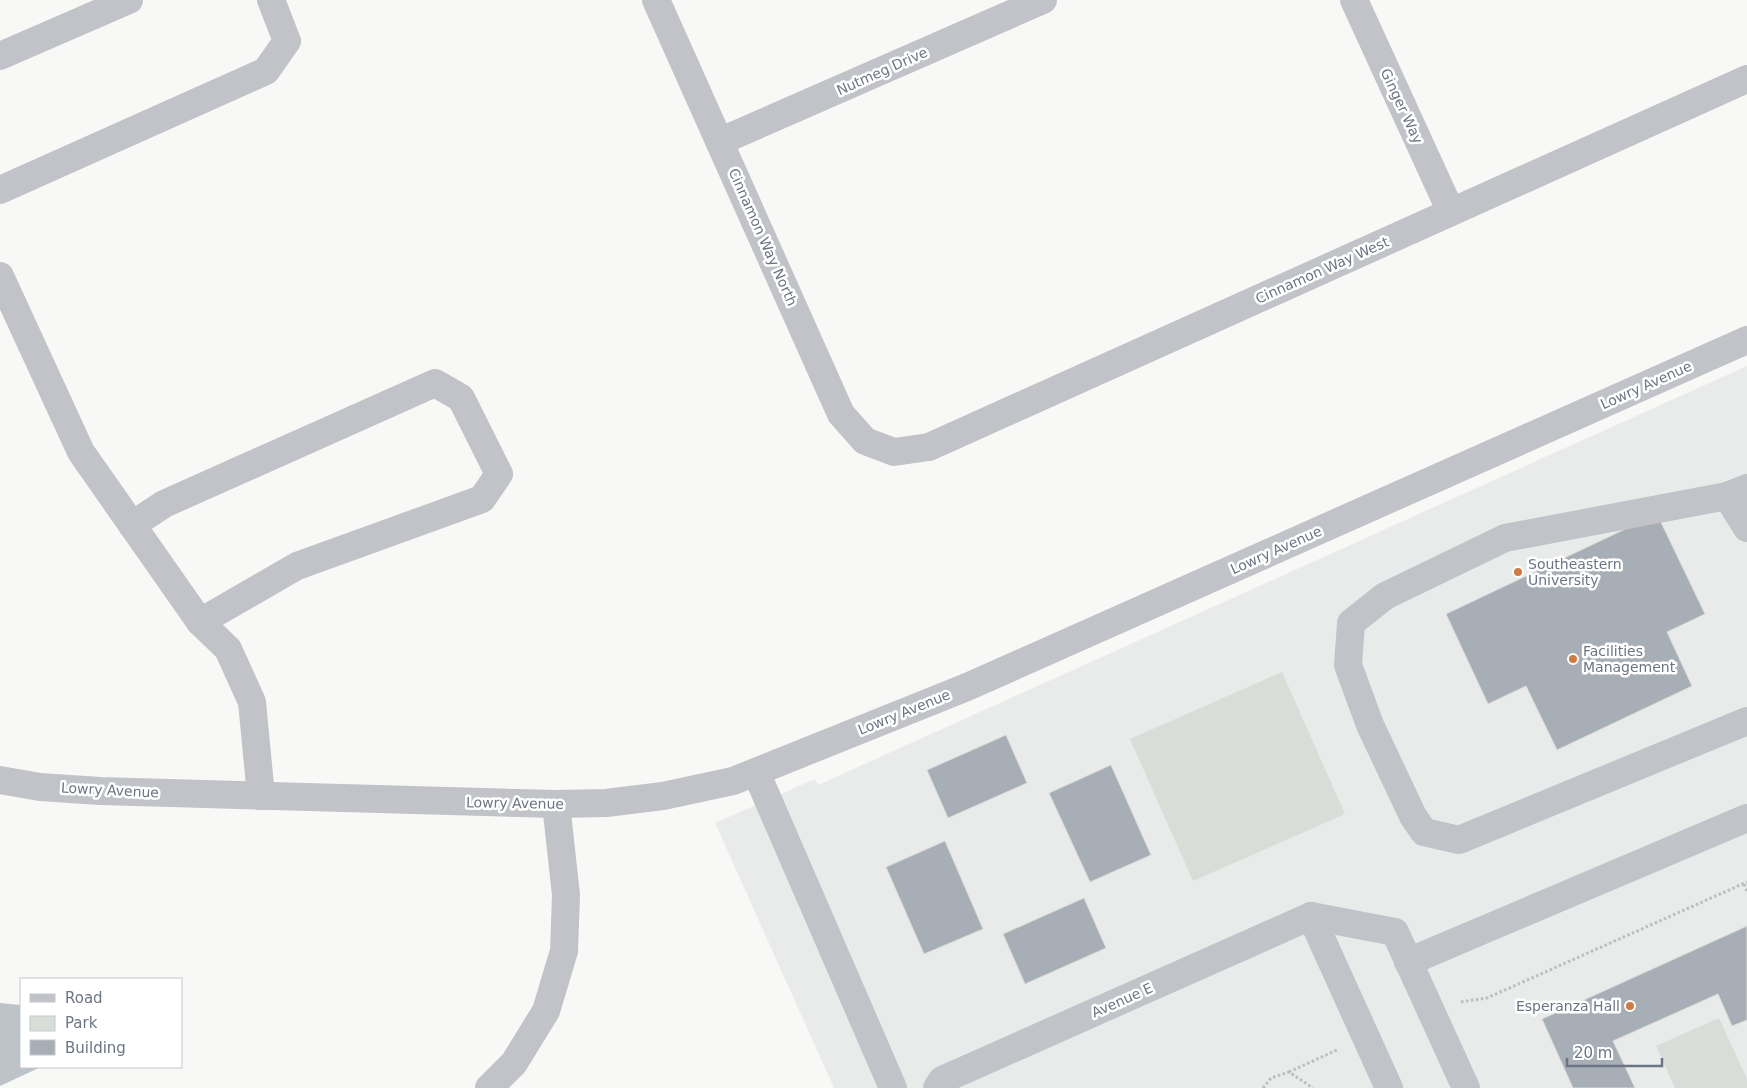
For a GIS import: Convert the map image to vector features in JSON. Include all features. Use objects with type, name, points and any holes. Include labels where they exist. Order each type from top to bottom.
[{"type":"street","points":[[0,56],[129,0]]},
{"type":"street","points":[[0,190],[266,71],[288,40],[271,0]]},
{"type":"street","name":"Cinnamon Way North","points":[[656,0],[721,141],[840,414],[865,441],[894,452]]},
{"type":"street","name":"Nutmeg Drive","points":[[721,141],[1043,0]]},
{"type":"street","name":"Ginger Way","points":[[1354,0],[1451,212]]},
{"type":"street","name":"Cinnamon Way West","points":[[894,452],[929,447],[1747,79]]},
{"type":"street","points":[[0,276],[81,452],[200,622],[228,650],[252,702],[261,796]]},
{"type":"street","name":"Lowry Avenue","points":[[0,780],[40,787],[100,791],[556,804],[606,803],[663,796],[733,781],[967,687],[1747,340]]},
{"type":"street","points":[[132,525],[164,504],[435,383],[461,398],[499,474],[482,498],[297,566],[200,622]]},
{"type":"street","points":[[1747,528],[1737,492],[1505,538],[1385,596],[1351,623],[1348,665],[1370,725],[1413,816],[1424,832],[1459,840],[1747,720]]},
{"type":"street","points":[[756,772],[893,1088]]},
{"type":"street","points":[[489,1088],[514,1064],[546,1011],[564,951],[566,895],[556,804]]},
{"type":"street","points":[[1408,962],[1747,818]]},
{"type":"street","points":[[1311,916],[1395,932],[1466,1088]]},
{"type":"street","points":[[1311,916],[1389,1088]]},
{"type":"street","name":"Avenue E","points":[[937,1088],[942,1080],[1311,916]]},
{"type":"path","points":[[1430,1010],[1444,1004],[1487,998],[1745,883],[1747,891]]},
{"type":"path","points":[[1263,1088],[1271,1078],[1289,1072],[1366,1037]]},
{"type":"path","points":[[1289,1072],[1313,1088]]},
{"type":"shaded area","name":"Southeastern University","points":[[1747,366],[1747,1088],[834,1088],[715,823],[815,779],[818,785]]},
{"type":"shaded area","points":[[0,1003],[20,1005],[20,1068],[39,1068],[0,1086]]},
{"type":"green space","points":[[1282,672],[1345,814],[1193,881],[1130,739]]},
{"type":"green space","points":[[1719,1018],[1747,1079],[1747,1088],[1675,1088],[1656,1046]]},
{"type":"building","name":"Facilities Management","points":[[1657,514],[1705,614],[1667,632],[1692,686],[1557,750],[1526,686],[1488,704],[1446,614]]},
{"type":"building","points":[[1006,735],[1027,783],[948,818],[927,770]]},
{"type":"building","points":[[1111,765],[1151,855],[1090,882],[1049,793]]},
{"type":"building","points":[[945,841],[983,929],[924,954],[886,867]]},
{"type":"building","points":[[1084,898],[1106,948],[1025,984],[1003,934]]},
{"type":"building","name":"Esperanza Hall","points":[[1747,926],[1747,1020],[1732,1026],[1718,994],[1613,1041],[1635,1088],[1573,1088],[1542,1019]]},
{"type":"place","name":"Southeastern University","points":[[1518,572]]},
{"type":"place","name":"Facilities Management","points":[[1573,659]]},
{"type":"place","name":"Esperanza Hall","points":[[1630,1006]]}]
